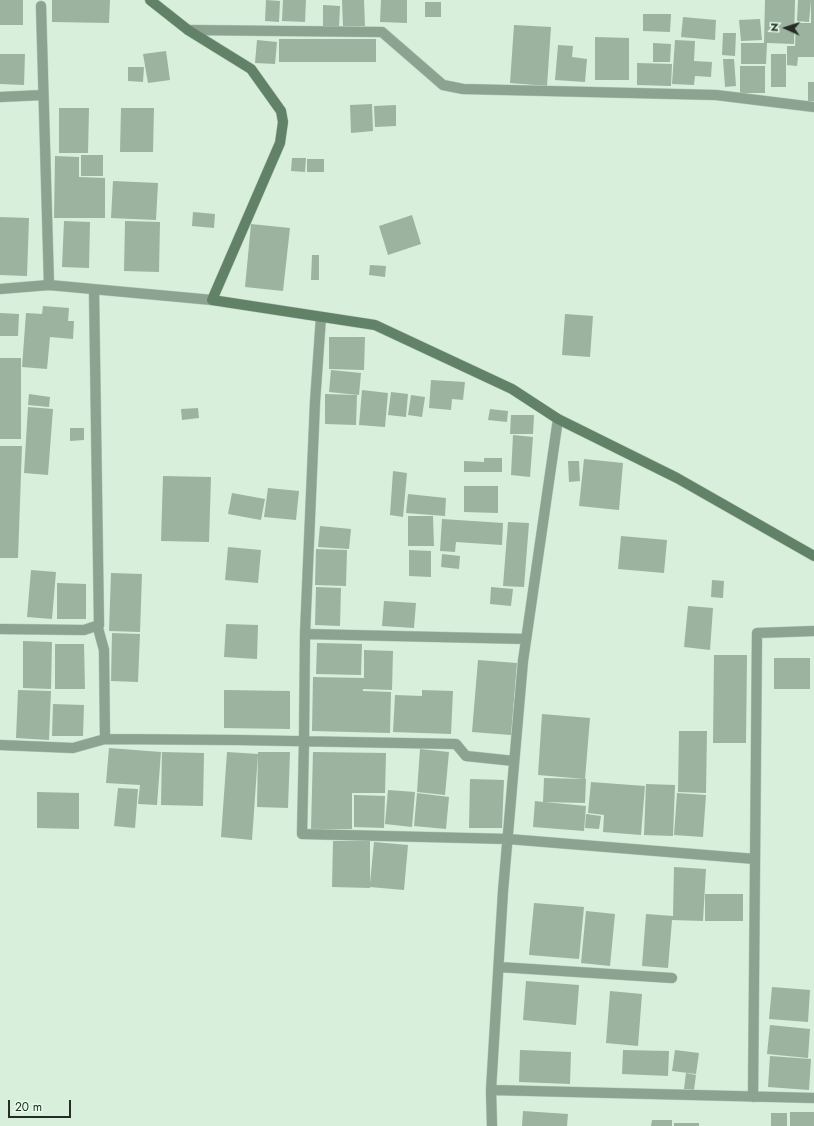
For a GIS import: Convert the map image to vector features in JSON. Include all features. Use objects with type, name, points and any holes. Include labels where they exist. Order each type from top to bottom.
[{"type":"street","points":[[150,0],[188,30],[251,69],[281,111],[283,122],[280,143],[212,300]]},
{"type":"street","points":[[41,6],[49,285]]},
{"type":"street","points":[[188,30],[382,32],[443,85],[463,89],[716,95],[814,107]]},
{"type":"street","points":[[0,97],[43,95]]},
{"type":"street","points":[[0,289],[49,285],[212,300],[375,325],[512,389],[558,419],[677,478],[814,556]]},
{"type":"street","points":[[94,290],[98,628],[104,650],[105,739]]},
{"type":"street","points":[[321,317],[315,402],[305,634],[302,834],[508,839],[755,859]]},
{"type":"street","points":[[492,1126],[491,1090],[499,967],[523,661],[558,419]]},
{"type":"street","points":[[0,629],[84,630],[99,625]]},
{"type":"street","points":[[753,1097],[757,633],[814,631]]},
{"type":"street","points":[[305,634],[526,639]]},
{"type":"street","points":[[0,745],[73,748],[105,739],[456,744],[466,756],[514,762]]},
{"type":"street","points":[[499,967],[672,978]]},
{"type":"street","points":[[491,1090],[814,1098]]},
{"type":"building","points":[[0,0],[23,0],[23,25],[0,25]]},
{"type":"building","points":[[52,0],[110,0],[109,23],[52,22]]},
{"type":"building","points":[[266,0],[280,1],[279,22],[265,21]]},
{"type":"building","points":[[283,0],[306,0],[305,22],[282,21]]},
{"type":"building","points":[[342,0],[364,0],[365,26],[343,26]]},
{"type":"building","points":[[381,0],[407,0],[407,23],[380,22]]},
{"type":"building","points":[[765,0],[795,0],[794,44],[767,43],[766,64],[741,64],[741,43],[764,43]]},
{"type":"building","points":[[798,0],[811,0],[809,22],[797,21]]},
{"type":"building","points":[[811,0],[814,0],[814,57],[798,57],[797,66],[787,65],[787,46],[795,46],[796,23],[811,23]]},
{"type":"building","points":[[425,2],[441,2],[441,17],[425,17]]},
{"type":"building","points":[[323,5],[340,6],[339,27],[323,27]]},
{"type":"building","points":[[643,14],[671,14],[670,32],[643,31]]},
{"type":"building","points":[[683,17],[716,20],[715,40],[681,37]]},
{"type":"building","points":[[760,19],[762,40],[741,41],[739,20]]},
{"type":"building","points":[[514,25],[551,27],[547,86],[510,83]]},
{"type":"building","points":[[723,33],[736,33],[735,56],[722,55]]},
{"type":"building","points":[[595,37],[629,38],[629,80],[595,80]]},
{"type":"building","points":[[279,39],[376,39],[376,62],[279,62]]},
{"type":"building","points":[[257,40],[277,42],[275,64],[255,63]]},
{"type":"building","points":[[675,40],[695,41],[694,61],[712,62],[711,77],[695,76],[694,85],[672,84]]},
{"type":"building","points":[[653,43],[671,44],[670,62],[653,62]]},
{"type":"building","points":[[558,45],[573,46],[572,57],[587,59],[585,82],[555,80]]},
{"type":"building","points":[[166,51],[170,80],[148,83],[143,54]]},
{"type":"building","points":[[0,54],[25,54],[24,85],[0,84]]},
{"type":"building","points":[[771,54],[786,54],[786,87],[771,87]]},
{"type":"building","points":[[723,59],[734,59],[736,86],[725,87]]},
{"type":"building","points":[[637,63],[672,64],[671,86],[637,85]]},
{"type":"building","points":[[740,66],[765,66],[765,93],[740,93]]},
{"type":"building","points":[[128,67],[144,67],[143,82],[128,81]]},
{"type":"building","points":[[808,82],[814,82],[814,101],[808,101]]},
{"type":"building","points":[[372,104],[373,131],[351,133],[350,105]]},
{"type":"building","points":[[396,105],[396,126],[375,127],[374,106]]},
{"type":"building","points":[[59,108],[89,108],[88,153],[59,153]]},
{"type":"building","points":[[121,108],[154,108],[153,152],[120,152]]},
{"type":"building","points":[[81,155],[103,155],[103,176],[81,176]]},
{"type":"building","points":[[55,156],[79,157],[79,177],[105,178],[105,218],[54,218]]},
{"type":"building","points":[[292,158],[306,158],[305,172],[291,171]]},
{"type":"building","points":[[307,159],[324,159],[324,172],[307,172]]},
{"type":"building","points":[[113,181],[158,183],[156,220],[111,218]]},
{"type":"building","points":[[193,212],[215,214],[214,228],[192,226]]},
{"type":"building","points":[[412,215],[421,244],[388,255],[379,226]]},
{"type":"building","points":[[0,217],[29,218],[27,276],[0,275]]},
{"type":"building","points":[[64,221],[90,222],[89,268],[62,267]]},
{"type":"building","points":[[125,221],[160,222],[159,272],[124,271]]},
{"type":"building","points":[[251,224],[290,228],[283,291],[245,287]]},
{"type":"building","points":[[312,255],[319,255],[319,280],[311,280]]},
{"type":"building","points":[[370,265],[386,266],[385,277],[369,275]]},
{"type":"building","points":[[43,306],[69,308],[68,321],[74,321],[73,339],[50,337],[47,369],[22,367],[26,313],[42,314]]},
{"type":"building","points":[[0,313],[19,314],[18,336],[0,336]]},
{"type":"building","points":[[565,314],[593,316],[590,357],[562,355]]},
{"type":"building","points":[[329,337],[365,337],[364,370],[329,369]]},
{"type":"building","points":[[0,358],[21,358],[21,439],[0,439]]},
{"type":"building","points":[[331,370],[361,373],[359,395],[329,392]]},
{"type":"building","points":[[431,380],[465,382],[463,400],[452,399],[451,410],[429,408]]},
{"type":"building","points":[[362,390],[388,393],[385,427],[359,425]]},
{"type":"building","points":[[391,392],[408,394],[406,417],[388,415]]},
{"type":"building","points":[[29,394],[50,397],[49,407],[28,405]]},
{"type":"building","points":[[325,394],[357,395],[356,425],[325,424]]},
{"type":"building","points":[[411,395],[425,397],[422,417],[408,415]]},
{"type":"building","points":[[28,407],[53,409],[48,475],[24,473]]},
{"type":"building","points":[[198,408],[199,418],[182,420],[181,409]]},
{"type":"building","points":[[490,409],[508,411],[507,422],[488,420]]},
{"type":"building","points":[[511,415],[534,415],[533,434],[510,434]]},
{"type":"building","points":[[70,428],[84,428],[84,440],[70,441]]},
{"type":"building","points":[[513,435],[533,437],[530,477],[511,475]]},
{"type":"building","points":[[0,446],[22,446],[18,558],[0,558]]},
{"type":"building","points":[[484,458],[502,458],[502,472],[464,472],[464,461],[484,462]]},
{"type":"building","points":[[584,459],[623,463],[619,510],[579,506]]},
{"type":"building","points":[[568,461],[579,461],[580,481],[569,482]]},
{"type":"building","points":[[393,471],[407,473],[403,517],[390,515]]},
{"type":"building","points":[[163,476],[211,477],[209,542],[161,541]]},
{"type":"building","points":[[464,486],[498,486],[498,513],[464,512]]},
{"type":"building","points":[[268,488],[299,491],[296,520],[264,517]]},
{"type":"building","points":[[232,493],[265,499],[261,520],[228,514]]},
{"type":"building","points":[[408,494],[446,498],[445,516],[406,513]]},
{"type":"building","points":[[408,516],[433,516],[434,546],[408,546]]},
{"type":"building","points":[[442,519],[503,523],[502,545],[456,542],[455,552],[440,551]]},
{"type":"building","points":[[508,522],[529,523],[524,587],[503,586]]},
{"type":"building","points":[[320,526],[351,529],[349,549],[318,547]]},
{"type":"building","points":[[621,536],[667,540],[664,573],[618,569]]},
{"type":"building","points":[[228,547],[261,550],[258,583],[225,580]]},
{"type":"building","points":[[316,549],[347,550],[346,586],[315,585]]},
{"type":"building","points":[[409,550],[431,551],[431,577],[409,576]]},
{"type":"building","points":[[442,554],[460,556],[459,569],[441,567]]},
{"type":"building","points":[[31,570],[56,572],[52,619],[27,617]]},
{"type":"building","points":[[111,573],[142,574],[140,632],[109,631]]},
{"type":"building","points":[[712,580],[724,581],[723,598],[711,597]]},
{"type":"building","points":[[57,583],[86,584],[86,619],[57,619]]},
{"type":"building","points":[[316,587],[341,588],[340,626],[315,625]]},
{"type":"building","points":[[491,587],[513,589],[511,606],[490,604]]},
{"type":"building","points":[[384,601],[416,603],[414,628],[382,626]]},
{"type":"building","points":[[688,606],[713,608],[710,650],[684,647]]},
{"type":"building","points":[[226,624],[258,625],[257,659],[224,657]]},
{"type":"building","points":[[112,633],[140,634],[138,682],[111,681]]},
{"type":"building","points":[[23,641],[52,642],[51,689],[23,688]]},
{"type":"building","points":[[317,643],[362,644],[361,675],[316,674]]},
{"type":"building","points":[[55,644],[84,644],[85,689],[55,689]]},
{"type":"building","points":[[364,650],[393,651],[392,690],[363,689],[363,691],[391,692],[390,733],[312,731],[313,677],[364,678]]},
{"type":"building","points":[[714,655],[747,655],[746,743],[713,743]]},
{"type":"building","points":[[774,658],[810,658],[810,689],[774,689]]},
{"type":"building","points":[[478,660],[517,663],[511,735],[472,732]]},
{"type":"building","points":[[18,690],[51,691],[49,740],[16,738]]},
{"type":"building","points":[[224,690],[290,691],[290,729],[224,728]]},
{"type":"building","points":[[422,690],[453,691],[451,734],[393,732],[395,695],[422,696]]},
{"type":"building","points":[[53,704],[84,705],[83,736],[52,736]]},
{"type":"building","points":[[542,714],[590,718],[585,779],[538,775]]},
{"type":"building","points":[[679,731],[707,731],[706,793],[678,792]]},
{"type":"building","points":[[109,748],[161,752],[157,805],[138,804],[140,785],[106,783]]},
{"type":"building","points":[[420,749],[449,752],[445,795],[417,792]]},
{"type":"building","points":[[162,752],[204,753],[203,806],[161,805]]},
{"type":"building","points":[[227,752],[258,754],[252,840],[221,837]]},
{"type":"building","points":[[258,752],[290,752],[288,808],[257,807]]},
{"type":"building","points":[[313,752],[386,753],[385,793],[352,793],[352,829],[311,829]]},
{"type":"building","points":[[544,778],[586,779],[585,803],[544,802],[586,806],[584,831],[533,827],[535,801],[543,802]]},
{"type":"building","points":[[470,779],[504,780],[502,828],[469,828]]},
{"type":"building","points":[[591,782],[645,786],[641,835],[603,832],[604,815],[588,813]]},
{"type":"building","points":[[646,784],[675,785],[673,836],[644,835]]},
{"type":"building","points":[[118,788],[138,789],[135,828],[114,826]]},
{"type":"building","points":[[388,790],[415,792],[412,827],[385,824]]},
{"type":"building","points":[[37,792],[79,793],[79,829],[37,828]]},
{"type":"building","points":[[417,793],[449,797],[446,829],[414,826]]},
{"type":"building","points":[[677,793],[706,795],[703,837],[674,835]]},
{"type":"building","points":[[354,795],[385,796],[384,828],[354,827]]},
{"type":"building","points":[[586,814],[601,816],[599,829],[585,828]]},
{"type":"building","points":[[333,841],[370,841],[370,883],[374,842],[408,845],[404,890],[370,887],[332,887]]},
{"type":"building","points":[[674,867],[706,869],[703,921],[672,920],[668,968],[642,966],[646,914],[673,916]]},
{"type":"building","points":[[705,894],[743,894],[743,921],[705,921]]},
{"type":"building","points":[[534,903],[584,907],[579,959],[529,955]]},
{"type":"building","points":[[586,911],[615,914],[610,966],[581,963]]},
{"type":"building","points":[[526,981],[579,985],[576,1025],[523,1020]]},
{"type":"building","points":[[772,987],[810,990],[808,1022],[769,1019]]},
{"type":"building","points":[[610,991],[642,994],[638,1046],[606,1043]]},
{"type":"building","points":[[770,1025],[810,1029],[808,1058],[767,1054]]},
{"type":"building","points":[[520,1050],[571,1052],[570,1084],[519,1082]]},
{"type":"building","points":[[623,1050],[669,1051],[668,1076],[622,1074]]},
{"type":"building","points":[[675,1050],[699,1053],[696,1074],[672,1071]]},
{"type":"building","points":[[770,1056],[811,1059],[809,1090],[768,1087]]},
{"type":"building","points":[[686,1073],[696,1075],[694,1090],[684,1089]]},
{"type":"building","points":[[523,1111],[568,1114],[567,1126],[522,1126]]},
{"type":"building","points":[[790,1112],[814,1112],[814,1126],[790,1126]]},
{"type":"building","points":[[771,1113],[787,1113],[787,1126],[771,1126]]},
{"type":"building","points":[[652,1120],[672,1120],[672,1126],[651,1126]]},
{"type":"building","points":[[674,1123],[699,1123],[699,1126],[674,1126]]}]
